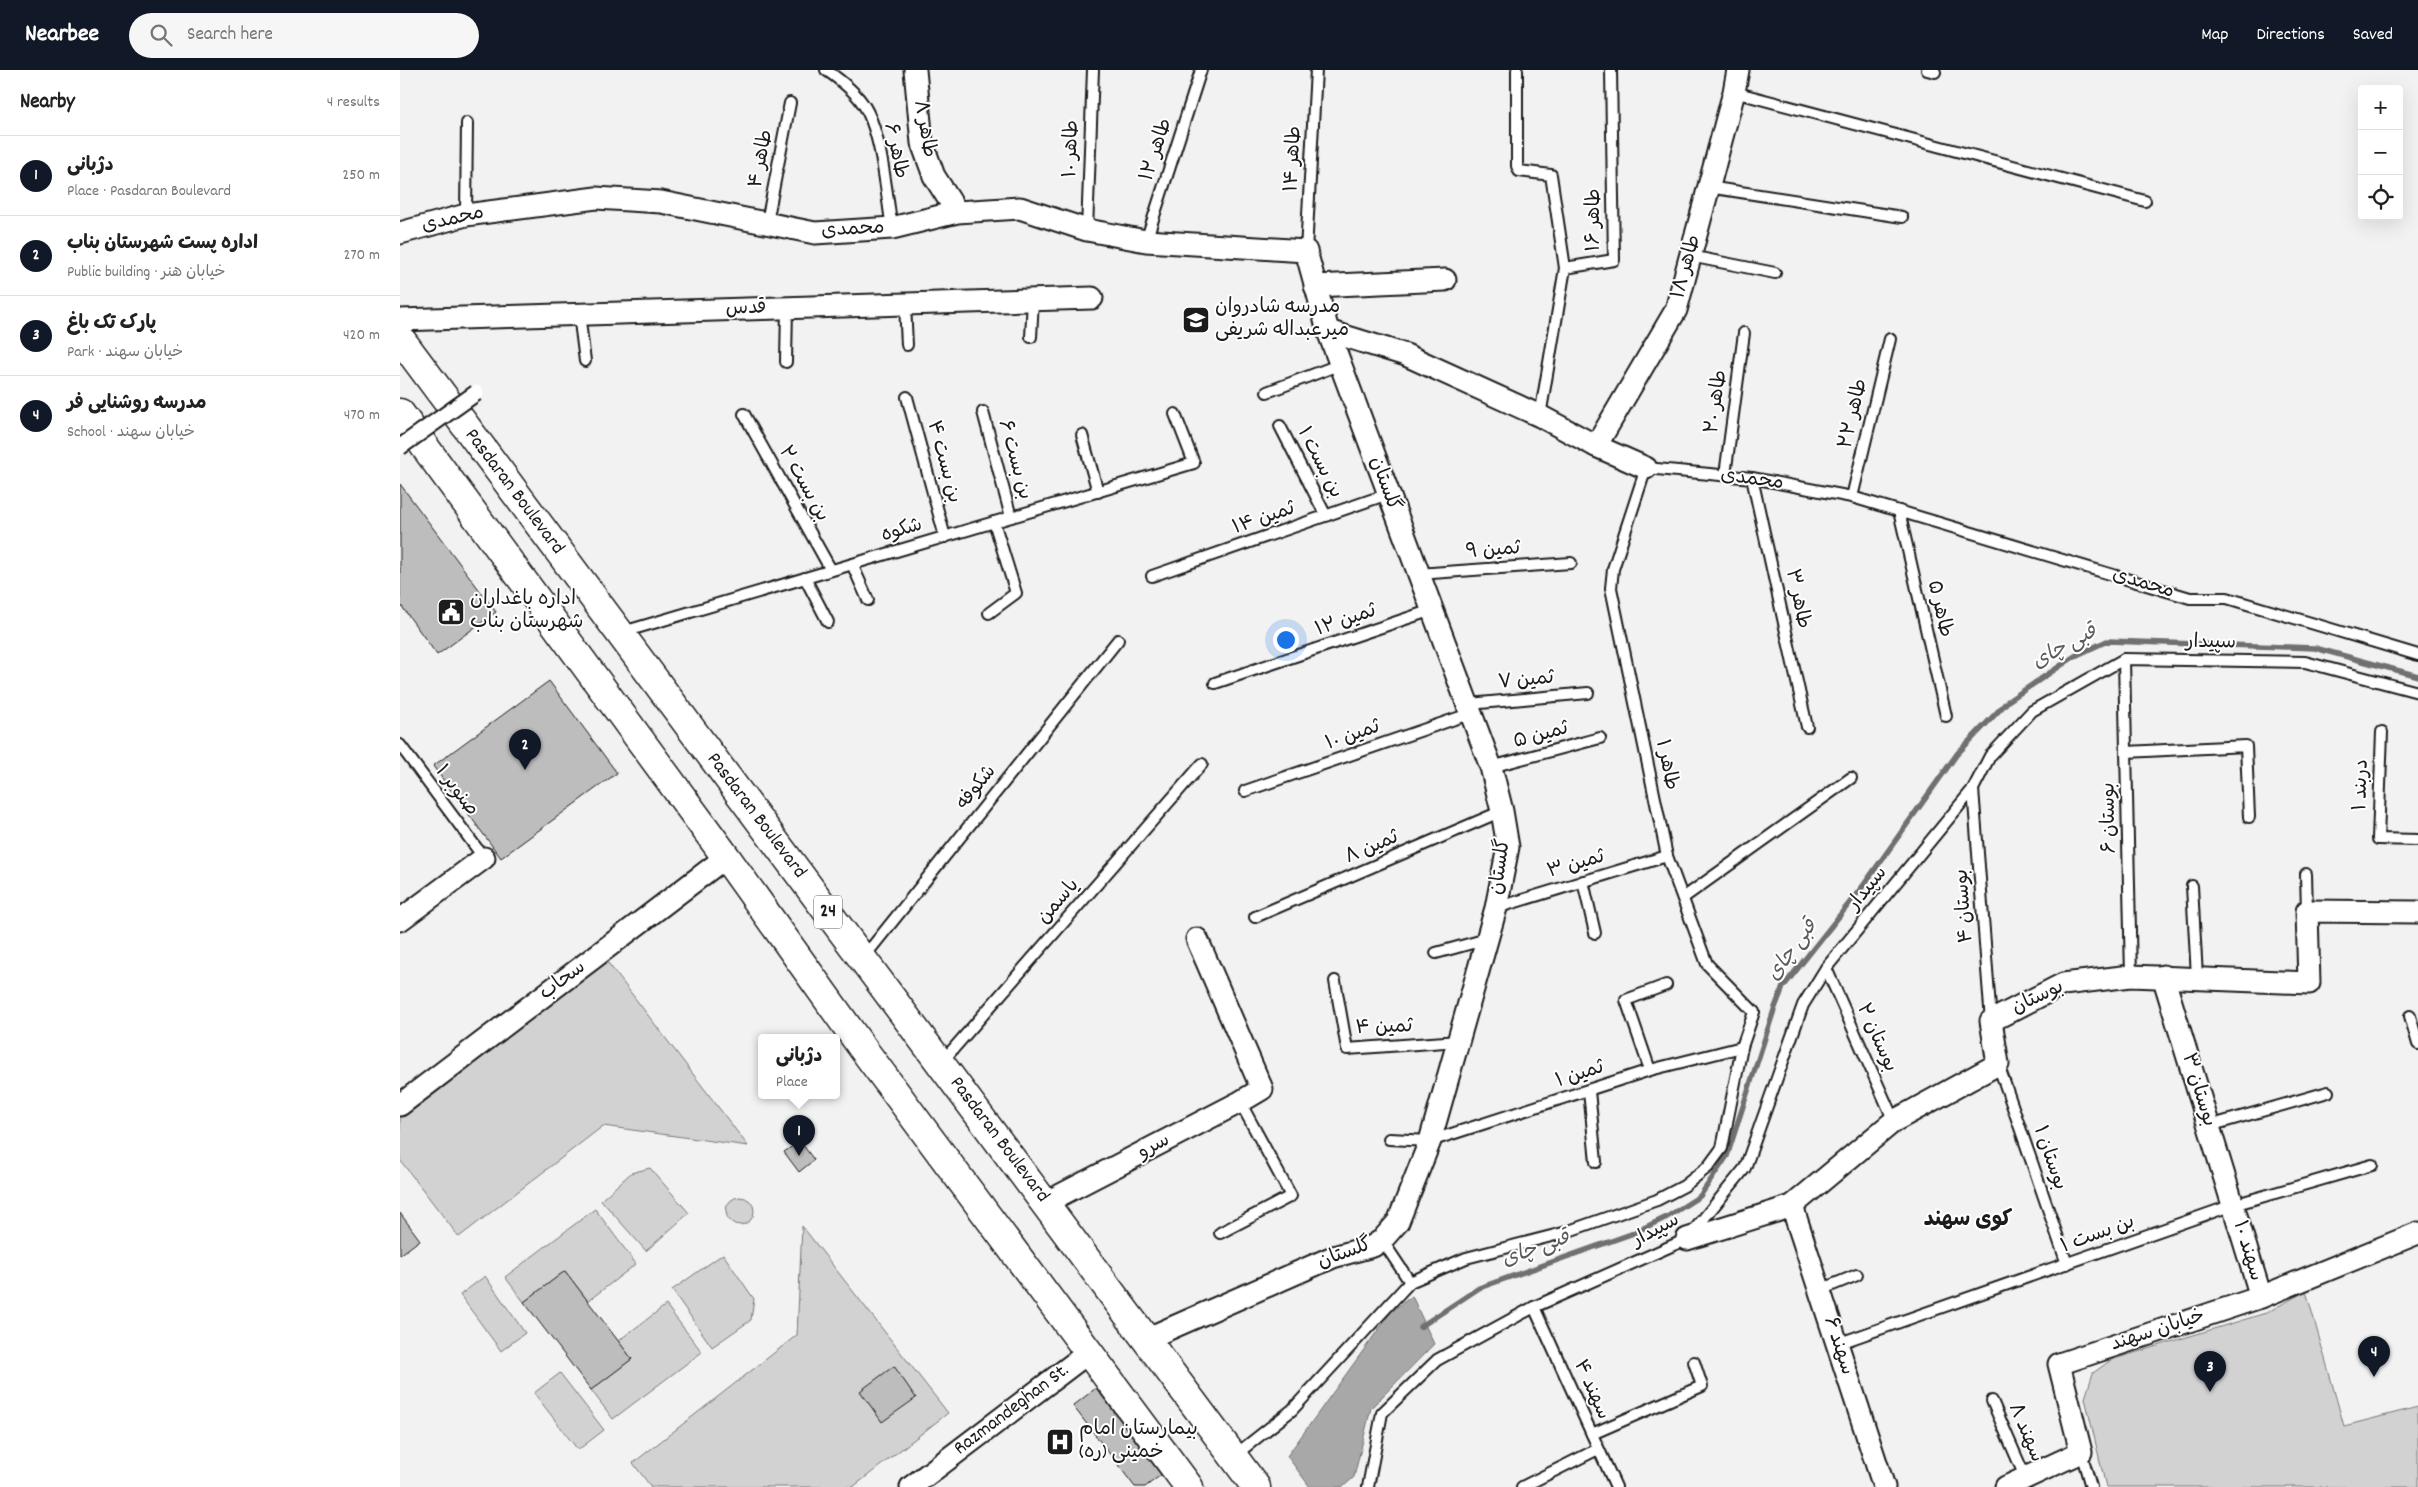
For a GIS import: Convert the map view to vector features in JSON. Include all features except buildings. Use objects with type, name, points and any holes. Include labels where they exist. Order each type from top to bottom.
[{"type":"highway","name":"Pasdaran Boulevard","points":[[400,338],[1256,1487]]},
{"type":"highway","points":[[400,413],[726,857],[861,1046],[1189,1487]]},
{"type":"street","name":"طاهر ۸","points":[[914,70],[922,143],[934,176],[957,212]]},
{"type":"street","name":"طاهر ۱۸","points":[[1596,446],[1676,310],[1734,92],[1738,70]]},
{"type":"street","name":"محمدی","points":[[400,233],[466,215],[596,198],[661,202],[768,222],[814,233],[892,228],[957,212],[1020,208],[1087,230],[1146,241],[1306,250]]},
{"type":"street","name":"گلستان","points":[[1146,1339],[1333,1257],[1358,1252],[1382,1240],[1398,1222],[1430,1141],[1496,908],[1508,847],[1502,811],[1491,767],[1328,332],[1306,250]]},
{"type":"street","points":[[1315,286],[1445,280]]},
{"type":"street","name":"قدس","points":[[400,320],[1092,298]]},
{"type":"street","name":"محمدی","points":[[1328,332],[1406,355],[1540,416],[1596,446],[1646,468]]},
{"type":"street","points":[[400,447],[476,393]]},
{"type":"street","name":"سحاب","points":[[400,1105],[726,857]]},
{"type":"street","points":[[400,920],[484,858]]},
{"type":"street","points":[[2307,911],[2418,912]]},
{"type":"street","name":"بوستان","points":[[1998,1064],[1991,1021],[2063,984],[2131,976],[2197,977],[2309,983],[2307,911]]},
{"type":"street","name":"سرو","points":[[1045,1203],[1262,1089],[1197,939]]},
{"type":"street","name":"بوستان ۳","points":[[2163,976],[2233,1205]]},
{"type":"street","points":[[1687,1239],[1792,1206],[1894,1122],[1998,1064]]},
{"type":"street","name":"سهند ۱۰","points":[[2233,1205],[2261,1297]]},
{"type":"street","name":"سهند ۶","points":[[1792,1206],[1884,1487]]},
{"type":"street","name":"خیابان سهند","points":[[2081,1452],[2059,1364],[2261,1297],[2418,1234]]},
{"type":"street","name":"Razmandeghan St.","points":[[912,1487],[1089,1352]]},
{"type":"street","points":[[2006,1487],[2081,1452]]},
{"type":"lane","name":"طاهر ۶","points":[[826,70],[843,83],[863,103],[875,128],[892,228]]},
{"type":"lane","name":"طاهر ۱۰","points":[[1087,230],[1093,70]]},
{"type":"lane","name":"طاهر ۱۲","points":[[1146,241],[1201,70]]},
{"type":"lane","name":"طاهر ۱۴","points":[[1306,250],[1316,70]]},
{"type":"lane","points":[[1517,70],[1517,166],[1519,172],[1525,174],[1551,175],[1565,268]]},
{"type":"lane","name":"طاهر ۱۶","points":[[1540,416],[1565,268],[1614,260],[1611,70]]},
{"type":"lane","points":[[1734,92],[2145,201]]},
{"type":"lane","name":"طاهر ۴","points":[[768,222],[790,103]]},
{"type":"lane","points":[[466,215],[467,123]]},
{"type":"lane","points":[[1708,187],[1902,217]]},
{"type":"lane","points":[[1690,256],[1775,273]]},
{"type":"lane","points":[[1031,337],[1033,300]]},
{"type":"lane","points":[[905,304],[907,345]]},
{"type":"lane","points":[[786,307],[786,362]]},
{"type":"lane","points":[[579,314],[585,361]]},
{"type":"lane","name":"طاهر ۲۰","points":[[1725,475],[1744,333]]},
{"type":"lane","name":"طاهر ۲۲","points":[[1852,497],[1890,339]]},
{"type":"lane","points":[[1266,392],[1340,364]]},
{"type":"lane","name":"بن بست ۴","points":[[907,397],[945,537]]},
{"type":"lane","name":"بن بست ۶","points":[[983,412],[1012,517]]},
{"type":"lane","name":"بن بست ۲","points":[[744,414],[831,570]]},
{"type":"lane","name":"شکوه","points":[[619,633],[1194,464],[1175,414]]},
{"type":"lane","name":"بن بست ۱","points":[[1280,426],[1326,516]]},
{"type":"lane","points":[[1082,435],[1098,492]]},
{"type":"lane","name":"محمدی","points":[[1646,468],[1752,478],[1852,497],[2190,598],[2227,598],[2418,655]]},
{"type":"lane","name":"طاهر ۱","points":[[1646,468],[1613,569],[1611,588],[1667,856],[1707,964],[1754,1012],[1742,1047]]},
{"type":"lane","name":"طاهر ۳","points":[[1752,478],[1808,728]]},
{"type":"lane","name":"ثمین ۱۴","points":[[1152,576],[1388,494]]},
{"type":"lane","name":"طاهر ۵","points":[[1899,511],[1946,716]]},
{"type":"lane","points":[[989,613],[1016,593],[994,522]]},
{"type":"lane","name":"ثمین ۹","points":[[1418,574],[1571,563]]},
{"type":"lane","points":[[852,564],[868,600]]},
{"type":"lane","points":[[805,578],[828,622]]},
{"type":"lane","name":"ثمین ۱۲","points":[[1215,683],[1432,610]]},
{"type":"lane","name":"شکوفه","points":[[863,958],[1118,640]]},
{"type":"lane","name":"سپیدار","points":[[1368,1487],[1382,1413],[1437,1360],[1534,1307],[1687,1239],[1745,1168],[1803,1005],[1826,968],[1973,789],[1990,756],[2032,711],[2124,659],[2306,662],[2418,692]]},
{"type":"lane","name":"بوستان ۶","points":[[2124,659],[2131,976]]},
{"type":"lane","name":"ثمین ۷","points":[[1470,708],[1588,693]]},
{"type":"lane","name":"ثمین ۱۰","points":[[1245,791],[1470,708]]},
{"type":"lane","name":"دربند ۱","points":[[2382,732],[2378,840],[2418,840]]},
{"type":"lane","name":"ثمین ۵","points":[[1491,767],[1600,738]]},
{"type":"lane","name":"صنوبر ۱","points":[[400,745],[484,858]]},
{"type":"lane","points":[[2126,752],[2246,746],[2249,817]]},
{"type":"lane","name":"یاسمن","points":[[941,1063],[1202,764]]},
{"type":"lane","points":[[1683,898],[1851,778]]},
{"type":"lane","name":"بوستان ۴","points":[[1973,789],[1991,1021]]},
{"type":"lane","name":"ثمین ۸","points":[[1255,917],[1502,811]]},
{"type":"lane","name":"ثمین ۳","points":[[1496,908],[1667,856]]},
{"type":"lane","points":[[2306,874],[2307,911]]},
{"type":"lane","points":[[1583,881],[1595,933]]},
{"type":"lane","points":[[2192,886],[2197,977]]},
{"type":"lane","points":[[1436,952],[1487,939]]},
{"type":"lane","name":"بوستان ۲","points":[[1826,968],[1894,1122]]},
{"type":"lane","name":"ثمین ۴","points":[[1336,981],[1347,1049],[1459,1041]]},
{"type":"lane","points":[[1650,1070],[1626,1000],[1666,985]]},
{"type":"lane","points":[[2410,1016],[2418,1044]]},
{"type":"lane","points":[[1234,1456],[1292,1410],[1410,1282],[1466,1258],[1563,1233],[1657,1200],[1684,1186],[1708,1167],[1722,1148],[1742,1047]]},
{"type":"lane","name":"ثمین ۱","points":[[1388,1140],[1430,1141],[1650,1070],[1742,1047]]},
{"type":"lane","name":"بوستان ۱","points":[[1998,1064],[2067,1264]]},
{"type":"lane","points":[[1589,1091],[1596,1162]]},
{"type":"lane","points":[[2209,1126],[2328,1092]]},
{"type":"lane","points":[[1220,1233],[1291,1196],[1240,1102]]},
{"type":"lane","name":"بن بست ۱","points":[[1837,1344],[2233,1205],[2372,1165]]},
{"type":"lane","points":[[1382,1240],[1410,1282]]},
{"type":"lane","points":[[1820,1290],[1857,1275]]},
{"type":"lane","name":"سهند ۴","points":[[1534,1307],[1616,1487]]},
{"type":"lane","points":[[1592,1434],[1702,1386],[1694,1362]]},
{"type":"lane","name":"سهند ۸","points":[[1992,1400],[2026,1479]]},
{"type":"lane","points":[[1522,1487],[1598,1448]]},
{"type":"lane","points":[[2081,1452],[2091,1487]]},
{"type":"shaded area","points":[[602,955],[748,1146],[603,1126],[459,1237],[400,1160],[400,1111]]},
{"type":"shaded area","points":[[650,1168],[689,1213],[646,1251],[601,1200],[631,1173]]},
{"type":"shaded area","points":[[740,1197],[750,1201],[754,1211],[750,1221],[740,1225],[730,1221],[726,1211],[730,1201]]},
{"type":"shaded area","points":[[595,1209],[636,1264],[588,1301],[565,1271],[524,1302],[505,1277]]},
{"type":"shaded area","points":[[802,1226],[948,1413],[853,1487],[651,1487],[633,1463],[797,1335]]},
{"type":"shaded area","points":[[723,1254],[754,1299],[751,1320],[712,1347],[672,1290]]},
{"type":"shaded area","points":[[485,1276],[525,1333],[501,1351],[460,1295]]},
{"type":"shaded area","points":[[2306,1291],[2344,1426],[2418,1407],[2418,1487],[2106,1487],[2085,1398],[2093,1373],[2111,1360],[2266,1313]]},
{"type":"shaded area","points":[[1412,1296],[1434,1344],[1371,1408],[1354,1477],[1343,1487],[1310,1487],[1287,1456],[1391,1312]]},
{"type":"shaded area","points":[[666,1305],[702,1352],[613,1419],[591,1390],[632,1359],[618,1341]]},
{"type":"shaded area","points":[[560,1373],[604,1430],[578,1450],[534,1393]]},
{"type":"waterway","name":"قبی چای","points":[[1420,1327],[1479,1288],[1631,1234],[1667,1217],[1700,1196],[1727,1156],[1783,987],[1863,886],[1957,754],[2008,701],[2075,656],[2107,641],[2315,648],[2418,676]]},
{"type":"place","name":"مدرسه شادروان میرعبداله شریفی","points":[[1196,320]]},
{"type":"place","name":"اداره باغداران شهرستان بناب","points":[[451,612]]},
{"type":"place","name":"اداره پست شهرستان بناب","points":[[525,770]]},
{"type":"place","name":"دژبانی","points":[[799,1156]]},
{"type":"place","name":"مدرسه روشنایی فر","points":[[2374,1377]]},
{"type":"place","name":"پارک تک باغ","points":[[2210,1392]]},
{"type":"place","name":"بیمارستان امام خمینی (ره)","points":[[1060,1442]]},
{"type":"district","name":"کوی سهند","points":[[1968,1220]]}]
